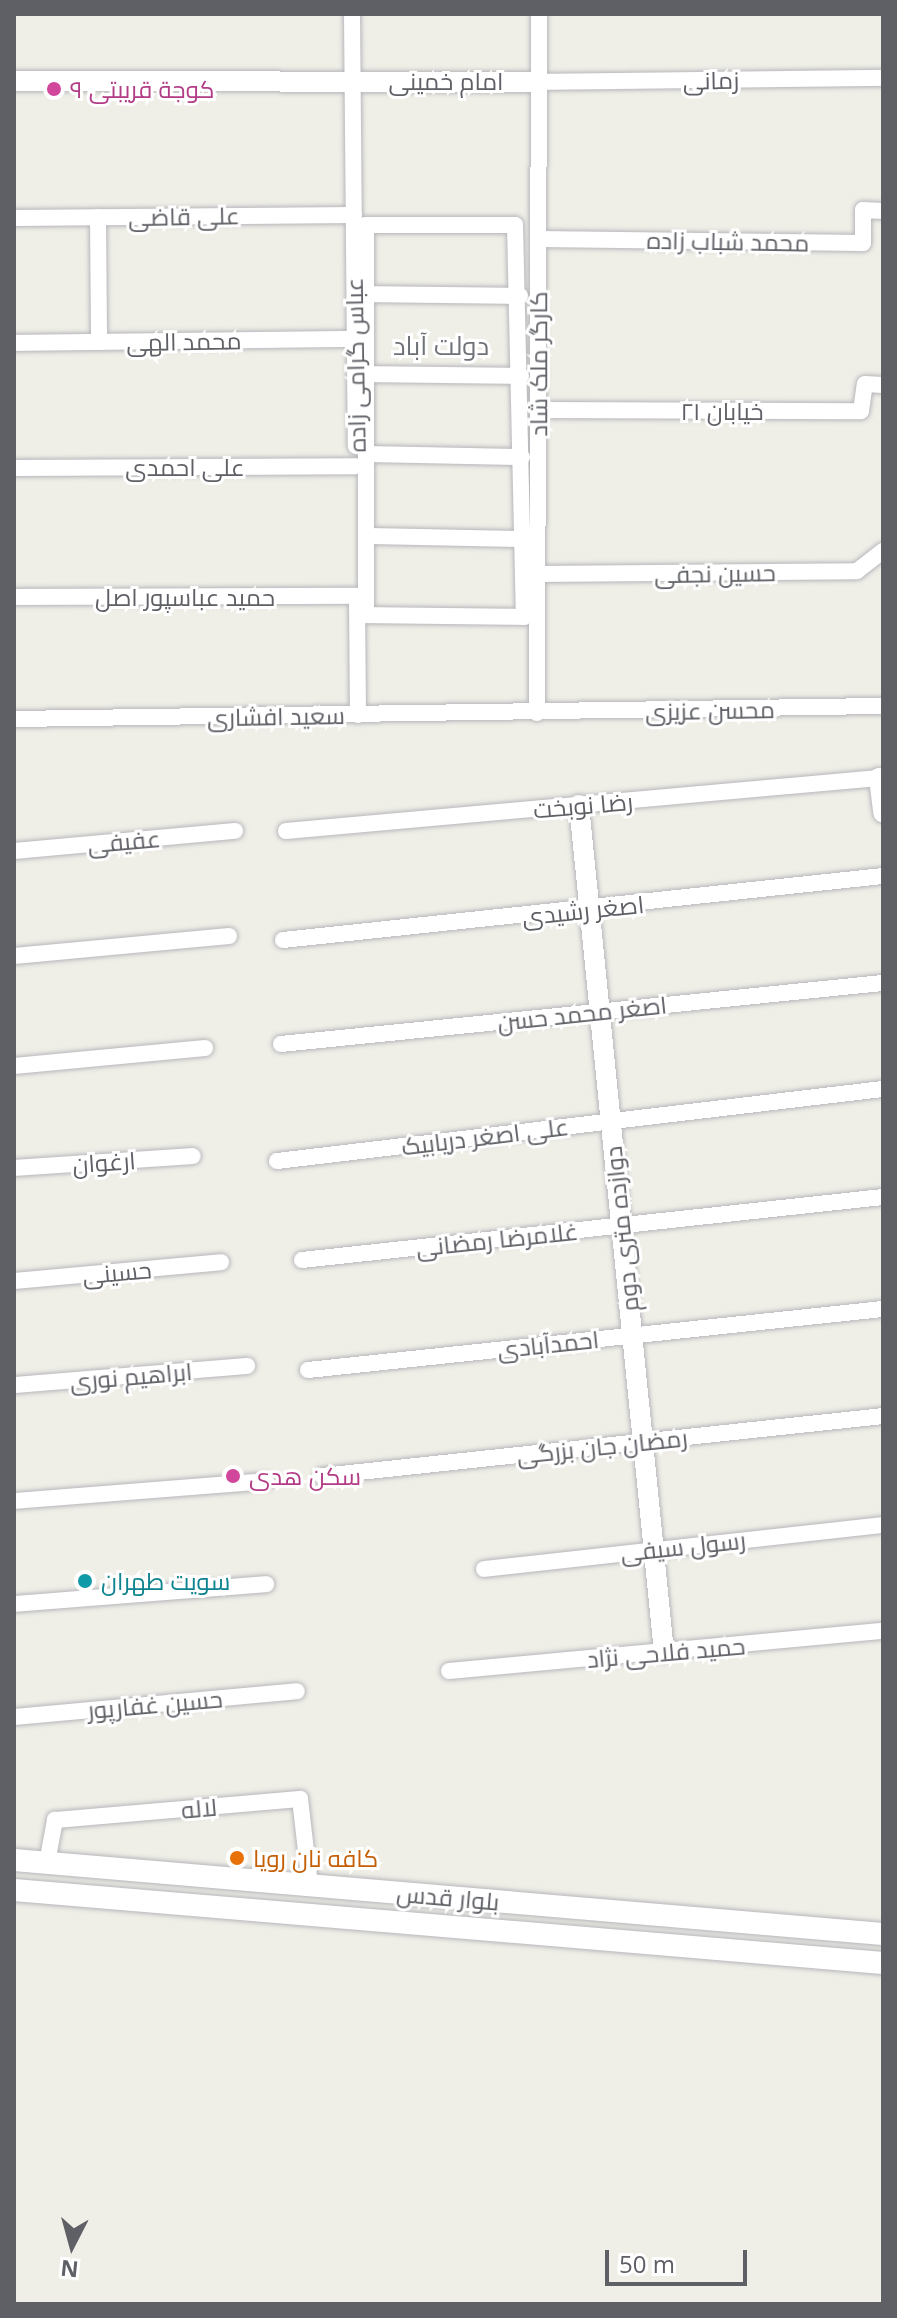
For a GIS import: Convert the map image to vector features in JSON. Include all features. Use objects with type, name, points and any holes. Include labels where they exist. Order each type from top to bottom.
[{"type":"main road","name":"بلوار قدس","points":[[14,1860],[883,1934]]},
{"type":"main road","name":"بلوار قدس","points":[[14,1890],[883,1963]]},
{"type":"street","name":"عباس گرامی زاده","points":[[352,14],[355,339],[361,460],[358,715]]},
{"type":"street","name":"کارگر ملک شاد","points":[[537,713],[538,574],[533,400],[539,239],[539,14]]},
{"type":"street","name":"زمانی","points":[[539,82],[883,78]]},
{"type":"street","name":"امام خمینی","points":[[14,81],[539,82]]},
{"type":"street","name":"محمد شباب زاده","points":[[539,239],[863,243],[863,210],[883,211]]},
{"type":"street","name":"علی قاضی","points":[[14,218],[354,215]]},
{"type":"street","points":[[98,217],[99,342]]},
{"type":"street","points":[[366,225],[515,225],[521,376],[533,400],[522,457],[524,617],[366,615],[366,536],[361,460],[367,374],[366,225]]},
{"type":"street","points":[[366,294],[520,296]]},
{"type":"street","name":"محمد الهی","points":[[14,343],[355,339]]},
{"type":"street","points":[[367,374],[521,376]]},
{"type":"street","name":"خیابان ۲۱","points":[[533,400],[861,411],[865,384],[883,385]]},
{"type":"street","name":"علی احمدی","points":[[14,468],[522,457]]},
{"type":"street","points":[[366,536],[522,539]]},
{"type":"street","name":"حسین نجفی","points":[[538,574],[857,571],[883,551]]},
{"type":"street","name":"حمید عباسپور اصل","points":[[14,597],[357,596]]},
{"type":"street","name":"محسن عزیزی","points":[[537,713],[883,706]]},
{"type":"street","name":"سعید افشاری","points":[[14,719],[537,713]]},
{"type":"street","points":[[879,778],[883,813]]},
{"type":"street","name":"رضا نوبخت","points":[[286,831],[879,778]]},
{"type":"street","name":"دوازده متری دوم","points":[[579,805],[664,1652]]},
{"type":"street","name":"عفیفی","points":[[14,851],[235,831]]},
{"type":"street","name":"اصغر رشیدی","points":[[283,940],[589,910],[883,876]]},
{"type":"street","points":[[14,956],[229,936]]},
{"type":"street","name":"اصغر محمد حسن","points":[[281,1044],[883,983]]},
{"type":"street","points":[[14,1066],[205,1048]]},
{"type":"street","name":"علی اصغر دریابیک","points":[[277,1161],[883,1089]]},
{"type":"street","name":"ارغوان","points":[[14,1168],[193,1156]]},
{"type":"street","name":"غلامرضا رمضانی","points":[[302,1260],[883,1197]]},
{"type":"street","name":"حسینی","points":[[14,1281],[221,1262]]},
{"type":"street","name":"احمدآبادی","points":[[308,1370],[883,1309]]},
{"type":"street","name":"ابراهیم نوری","points":[[14,1385],[247,1366]]},
{"type":"street","name":"رمضان جان بزرگی","points":[[322,1476],[883,1416]]},
{"type":"street","points":[[14,1501],[266,1481]]},
{"type":"street","name":"رسول سیفی","points":[[484,1569],[883,1525]]},
{"type":"street","points":[[14,1604],[266,1584]]},
{"type":"street","name":"حمید فلاحی نژاد","points":[[449,1671],[883,1631]]},
{"type":"street","name":"حسین غفارپور","points":[[14,1717],[297,1691]]},
{"type":"street","name":"لاله","points":[[47,1863],[55,1820],[300,1799],[310,1886]]},
{"type":"place","name":"۹ کوجة قریبتی","points":[[54,89]]},
{"type":"place","name":"سكن هدى","points":[[233,1476]]},
{"type":"place","name":"سويت طهران","points":[[85,1581]]},
{"type":"place","name":"کافه نان رویا","points":[[237,1858]]},
{"type":"district","name":"دولت آباد","points":[[441,346]]}]
